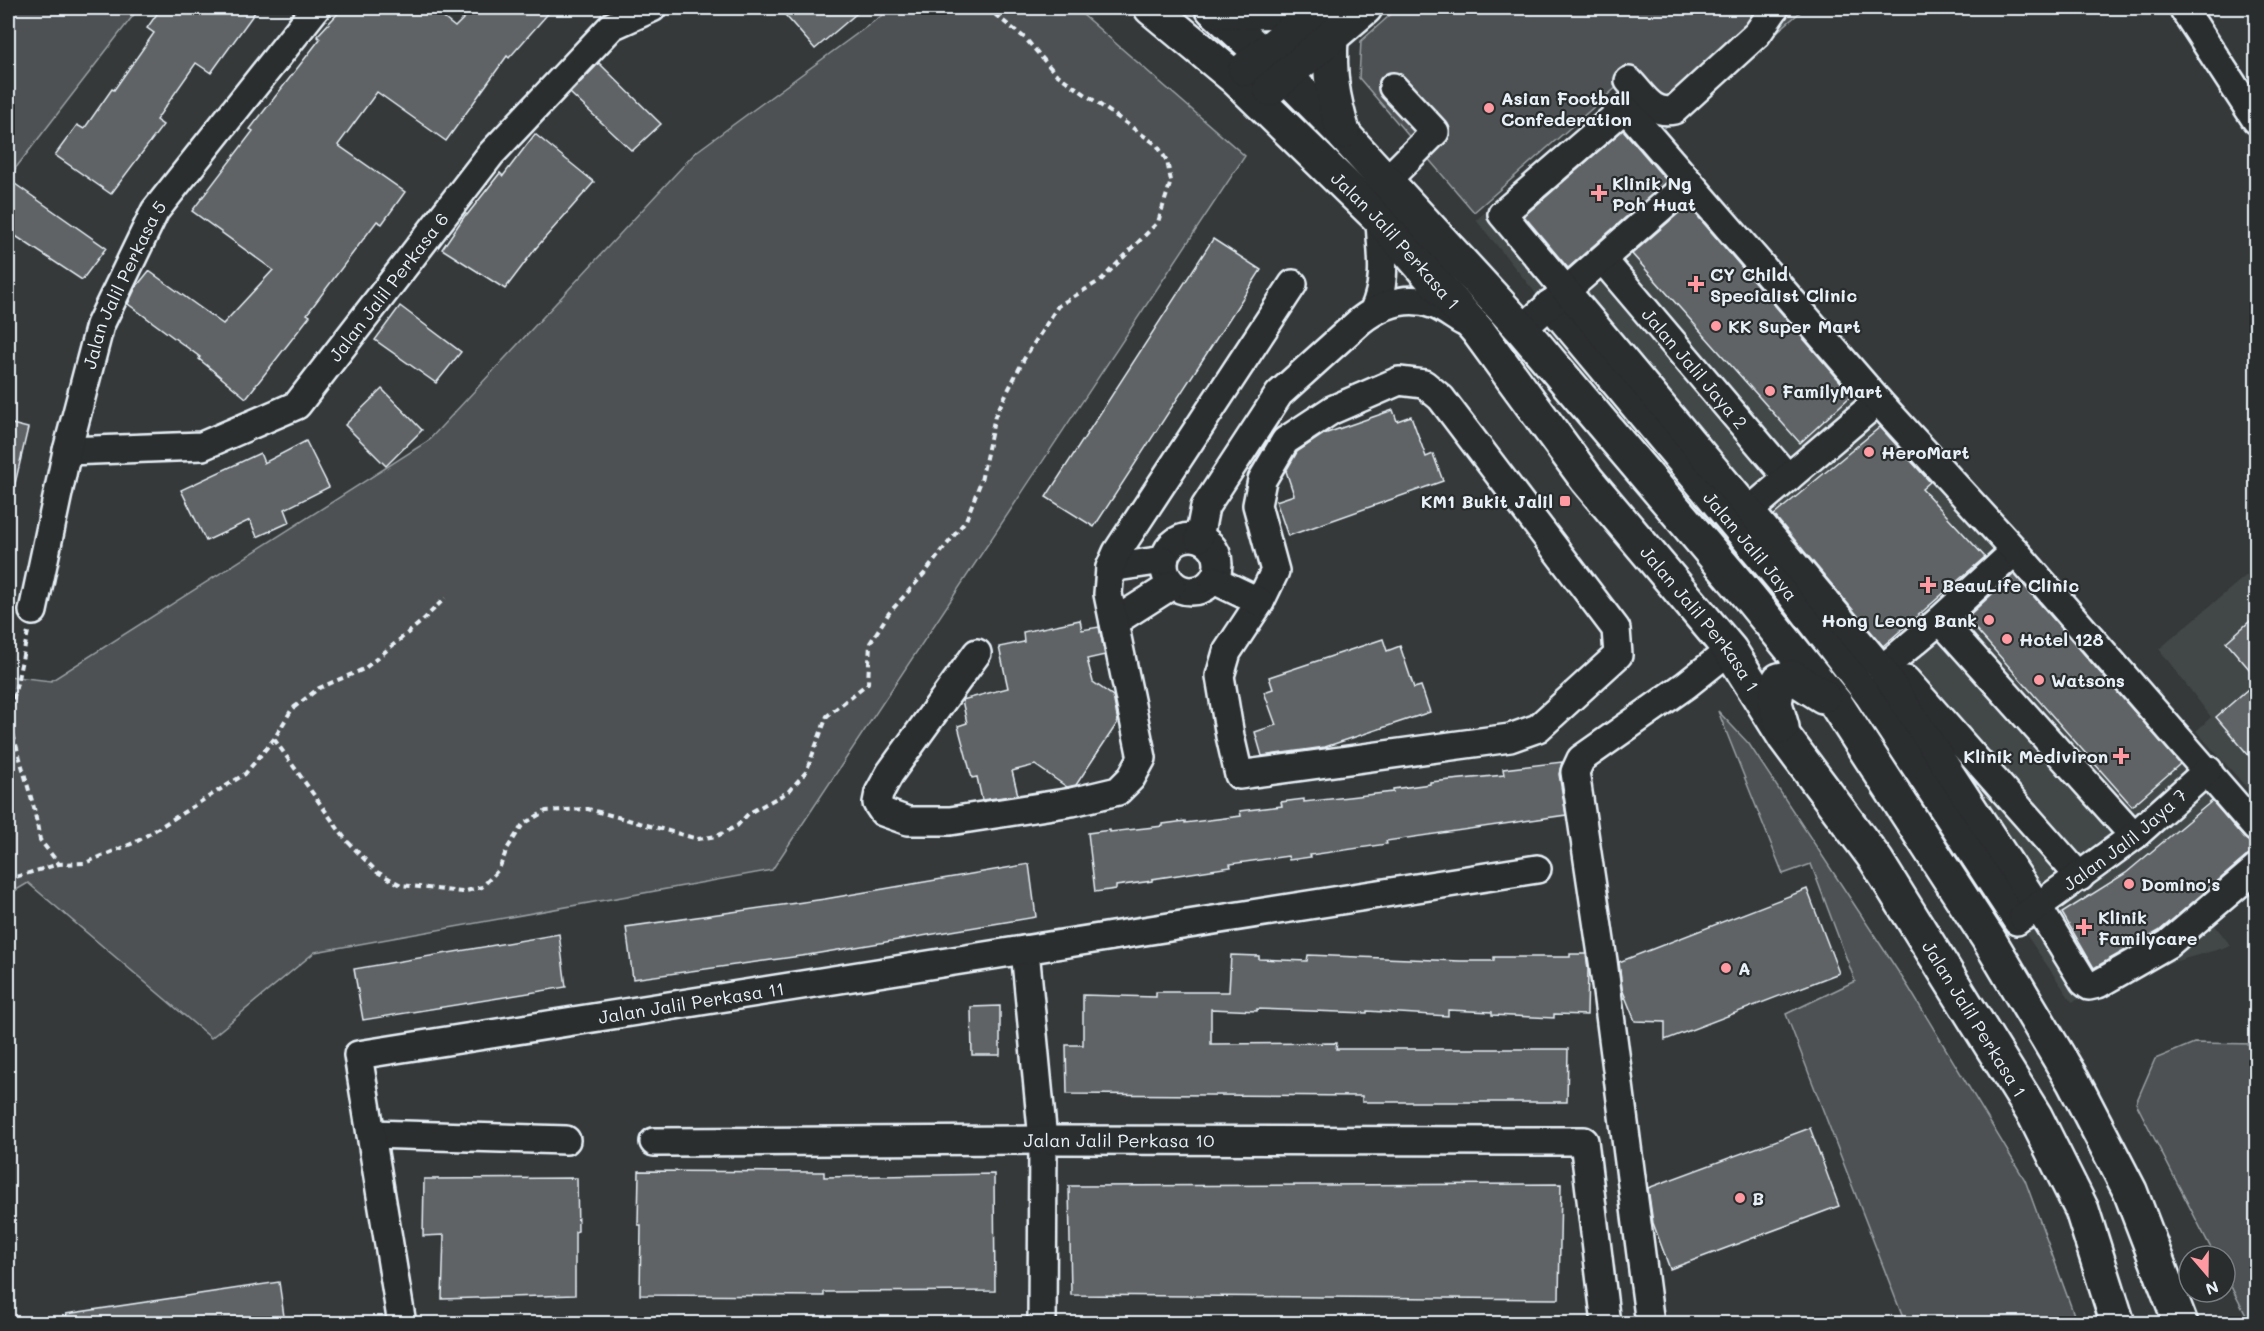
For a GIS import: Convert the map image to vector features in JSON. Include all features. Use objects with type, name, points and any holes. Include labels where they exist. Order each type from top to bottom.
[{"type":"main road","name":"Jalan Jalil Perkasa 1","points":[[1151,8],[1235,78],[1380,219],[1478,330],[1587,480],[1730,650],[1785,738],[1876,860],[2035,1116],[2082,1210],[2118,1323]]},
{"type":"main road","points":[[1213,9],[1322,18],[1365,8]]},
{"type":"main road","name":"Jalan Jalil Perkasa 1","points":[[1213,9],[1274,64],[1343,134],[1522,329],[1750,598],[1836,704],[1988,938],[2073,1081],[2130,1191],[2181,1323]]},
{"type":"main road","points":[[1258,101],[1274,64],[1322,18]]},
{"type":"main road","points":[[1322,18],[1331,92],[1343,134]]},
{"type":"main road","points":[[1235,78],[1274,64]]},
{"type":"main road","points":[[1785,738],[1775,702],[1779,680],[1793,677],[1836,704]]},
{"type":"street","name":"Jalan Jalil Perkasa 5","points":[[33,611],[67,452],[100,325],[155,211],[316,8]]},
{"type":"street","name":"Jalan Jalil Perkasa 6","points":[[67,452],[202,446],[297,405],[491,154],[612,26],[652,8]]},
{"type":"street","points":[[1629,81],[1655,108],[1664,112],[1674,110],[1757,34],[1775,8]]},
{"type":"street","points":[[2183,8],[2256,120]]},
{"type":"street","points":[[1386,181],[1434,132],[1393,87]]},
{"type":"street","points":[[2080,876],[1886,665],[1557,298],[1502,214],[1624,108],[1878,401],[2015,551],[2208,770],[2256,828]]},
{"type":"street","points":[[1522,329],[1689,183]]},
{"type":"street","points":[[1374,310],[1384,278],[1380,219]]},
{"type":"street","name":"Jalan Jalil Jaya 2","points":[[1603,260],[1788,478]]},
{"type":"street","points":[[977,653],[884,783],[877,803],[883,812],[908,821],[950,821],[1072,802],[1118,791],[1131,778],[1142,758],[1108,594],[1110,568],[1117,552],[1293,284]]},
{"type":"street","name":"Jalan Jalil Jaya","points":[[1557,298],[1869,696],[2028,914]]},
{"type":"street","points":[[1199,538],[1205,507],[1279,394],[1374,310],[1393,302],[1411,301],[1434,305],[1478,330]]},
{"type":"street","points":[[1399,381],[1424,384],[1441,398],[1616,629],[1618,655],[1538,728],[1510,738],[1239,775],[1220,676],[1227,652],[1260,602],[1275,571],[1257,505],[1262,480],[1285,441],[1332,410],[1399,381]]},
{"type":"street","points":[[1749,511],[1878,401]]},
{"type":"street","points":[[1189,537],[1199,538],[1207,541],[1217,555],[1218,572],[1214,580],[1199,591],[1180,590],[1172,585],[1163,569],[1164,560],[1166,551],[1172,543],[1189,537]]},
{"type":"street","points":[[1886,665],[1940,620],[2015,551]]},
{"type":"street","points":[[1110,568],[1164,560]]},
{"type":"street","points":[[1214,580],[1260,602]]},
{"type":"street","points":[[1114,622],[1172,585]]},
{"type":"street","points":[[1940,620],[2134,836]]},
{"type":"street","points":[[1650,1323],[1575,772],[1581,759],[1686,685],[1730,650]]},
{"type":"street","points":[[1886,665],[2028,914],[2089,986],[2097,984],[2168,944],[2256,869]]},
{"type":"street","name":"Jalan Jalil Jaya 7","points":[[1988,938],[2028,914],[2134,836],[2208,770]]},
{"type":"street","name":"Jalan Jalil Perkasa 11","points":[[371,1134],[358,1054],[1537,869]]},
{"type":"street","points":[[1025,950],[1043,1140],[1042,1323]]},
{"type":"street","points":[[402,1323],[371,1134],[566,1140]]},
{"type":"street","name":"Jalan Jalil Perkasa 10","points":[[654,1142],[1584,1141],[1606,1323]]},
{"type":"path","points":[[274,739],[346,840],[377,872],[401,885],[462,892],[482,887],[499,868],[507,849],[523,824],[546,811],[588,809],[698,839],[717,837],[737,826],[749,813],[788,792],[806,772],[827,716],[868,683],[870,643],[889,613],[924,574],[966,520],[981,481],[995,416],[1024,359],[1058,306],[1101,280],[1158,222],[1171,181],[1167,161],[1157,145],[1055,73],[1025,38],[993,13]]},
{"type":"path","points":[[8,870],[10,880],[58,864],[85,863],[136,842],[245,774],[274,739],[292,709],[319,688],[364,669],[421,622],[445,598]]},
{"type":"path","points":[[33,611],[9,720],[34,808],[40,840],[58,864]]},
{"type":"shaded area","points":[[8,8],[139,8],[8,178]]},
{"type":"shaded area","points":[[892,8],[1075,8],[1245,156],[772,870],[315,952],[211,1038],[28,883],[8,895],[8,676],[51,681],[428,441],[696,152]]},
{"type":"shaded area","name":"Asian Football Confederation","points":[[1398,8],[1805,8],[1661,131],[1619,85],[1474,212],[1359,78],[1361,41]]},
{"type":"shaded area","points":[[1620,94],[2256,816],[2256,889],[2214,924],[2231,946],[2166,964],[2072,1002],[1862,694],[1476,220]]},
{"type":"shaded area","points":[[2256,567],[2256,798],[2196,731],[2211,717],[2159,649]]},
{"type":"shaded area","points":[[1718,711],[1749,744],[1909,988],[2025,1180],[2077,1323],[1905,1323],[1786,1014],[1855,981],[1811,864],[1783,874]]},
{"type":"shaded area","points":[[2194,1043],[2256,1044],[2256,1323],[2250,1323],[2237,1298],[2237,1244],[2209,1244],[2136,1103],[2155,1059]]},
{"type":"building","points":[[161,8],[258,8],[211,73],[196,63],[156,120],[163,125],[111,194],[55,155],[77,125],[84,129],[112,89],[114,90],[154,33],[147,28]]},
{"type":"building","points":[[343,8],[431,8],[455,27],[474,8],[553,8],[509,58],[507,56],[446,141],[377,92],[338,145],[405,192],[382,224],[377,221],[307,314],[310,316],[246,398],[199,359],[200,357],[128,304],[136,287],[149,271],[223,324],[273,270],[192,211],[253,131],[250,129],[320,39],[317,36]]},
{"type":"building","points":[[779,8],[863,8],[815,49]]},
{"type":"building","points":[[599,63],[661,124],[632,151],[570,93]]},
{"type":"building","points":[[1623,130],[1667,181],[1568,268],[1524,216]]},
{"type":"building","points":[[535,134],[594,182],[536,248],[505,289],[442,249],[466,214],[500,173],[503,176]]},
{"type":"building","points":[[8,179],[106,248],[82,280],[8,231]]},
{"type":"building","points":[[1688,205],[1852,395],[1800,443],[1632,254]]},
{"type":"building","points":[[1213,239],[1261,270],[1094,527],[1046,497]]},
{"type":"building","points":[[400,306],[461,352],[436,383],[375,340]]},
{"type":"building","points":[[382,389],[422,430],[386,466],[345,425]]},
{"type":"building","points":[[1393,410],[1397,421],[1411,416],[1426,457],[1433,454],[1443,481],[1288,536],[1276,501],[1294,495],[1286,471],[1297,452],[1324,434]]},
{"type":"building","points":[[8,423],[28,428],[14,488],[8,487]]},
{"type":"building","points":[[1880,427],[1930,482],[1922,489],[1985,557],[1883,646],[1774,515]]},
{"type":"building","points":[[306,441],[329,487],[285,509],[290,522],[257,537],[250,520],[206,541],[181,490],[260,453],[264,463]]},
{"type":"building","points":[[2014,574],[2180,764],[2132,806],[1966,618]]},
{"type":"building","points":[[2256,616],[2256,677],[2226,642]]},
{"type":"building","points":[[1080,620],[1082,630],[1099,627],[1105,655],[1087,659],[1093,682],[1113,696],[1118,722],[1076,785],[1067,787],[1035,765],[1012,771],[1018,795],[982,800],[977,777],[972,778],[958,726],[967,723],[962,700],[1008,688],[999,647],[1024,642],[1023,632]]},
{"type":"building","points":[[1383,639],[1387,651],[1400,646],[1414,688],[1421,686],[1430,712],[1325,747],[1262,756],[1255,732],[1276,725],[1264,692],[1273,689],[1269,677]]},
{"type":"building","points":[[2256,682],[2256,764],[2216,717]]},
{"type":"building","points":[[1562,762],[1559,774],[1566,815],[1386,841],[1387,844],[1310,855],[1311,857],[1289,860],[1288,856],[1230,864],[1231,867],[1152,879],[1152,881],[1116,886],[1116,889],[1095,892],[1088,833],[1241,816],[1240,811],[1282,806],[1281,802],[1304,799],[1304,802],[1393,792],[1393,789],[1430,784],[1430,782],[1504,775],[1503,769]]},
{"type":"building","points":[[2212,801],[2244,838],[2252,843],[2256,852],[2246,857],[2159,931],[2094,968],[2062,913],[2126,873]]},
{"type":"building","points":[[1029,864],[1036,917],[808,955],[633,979],[626,927],[825,899]]},
{"type":"building","name":"A","points":[[1807,889],[1839,973],[1665,1040],[1665,1022],[1635,1021],[1622,989],[1619,962]]},
{"type":"building","points":[[559,934],[566,987],[363,1020],[354,969]]},
{"type":"building","points":[[1570,954],[1586,954],[1587,1015],[1554,1014],[1554,1018],[1448,1010],[1448,1016],[1367,1011],[1367,1013],[1211,1009],[1211,1044],[1337,1043],[1336,1049],[1568,1049],[1567,1102],[1362,1102],[1362,1096],[1067,1094],[1066,1045],[1083,1045],[1083,995],[1156,997],[1156,992],[1229,992],[1231,955],[1307,961],[1308,955],[1494,961],[1494,957],[1570,957]]},
{"type":"building","points":[[1000,1006],[1000,1055],[972,1055],[971,1007]]},
{"type":"building","name":"B","points":[[1810,1128],[1839,1206],[1670,1269],[1653,1223],[1648,1188]]},
{"type":"building","points":[[639,1171],[824,1172],[824,1177],[994,1174],[995,1291],[824,1292],[824,1296],[640,1295]]},
{"type":"building","points":[[577,1178],[578,1231],[575,1232],[575,1295],[442,1299],[444,1235],[423,1236],[424,1179]]},
{"type":"building","points":[[1561,1184],[1559,1299],[1071,1295],[1069,1186]]},
{"type":"building","points":[[279,1282],[285,1323],[67,1323],[66,1314]]},
{"type":"place","name":"Asian Football Confederation","points":[[1489,108]]},
{"type":"place","name":"Klinik Ng Poh Huat","points":[[1599,193]]},
{"type":"place","name":"CY Child Specialist Clinic","points":[[1696,284]]},
{"type":"place","name":"KK Super Mart","points":[[1716,326]]},
{"type":"place","name":"FamilyMart","points":[[1770,391]]},
{"type":"place","name":"HeroMart","points":[[1869,452]]},
{"type":"place","name":"KM1 Bukit Jalil","points":[[1565,501]]},
{"type":"place","name":"BeauLife Clinic","points":[[1928,585]]},
{"type":"place","name":"Hong Leong Bank","points":[[1989,620]]},
{"type":"place","name":"Hotel 128","points":[[2007,639]]},
{"type":"place","name":"Watsons","points":[[2039,680]]},
{"type":"place","name":"Klinik Mediviron","points":[[2121,756]]},
{"type":"place","name":"Domino's","points":[[2129,884]]},
{"type":"place","name":"Klinik Familycare","points":[[2084,927]]},
{"type":"place","name":"A","points":[[1726,968]]},
{"type":"place","name":"B","points":[[1740,1198]]}]
